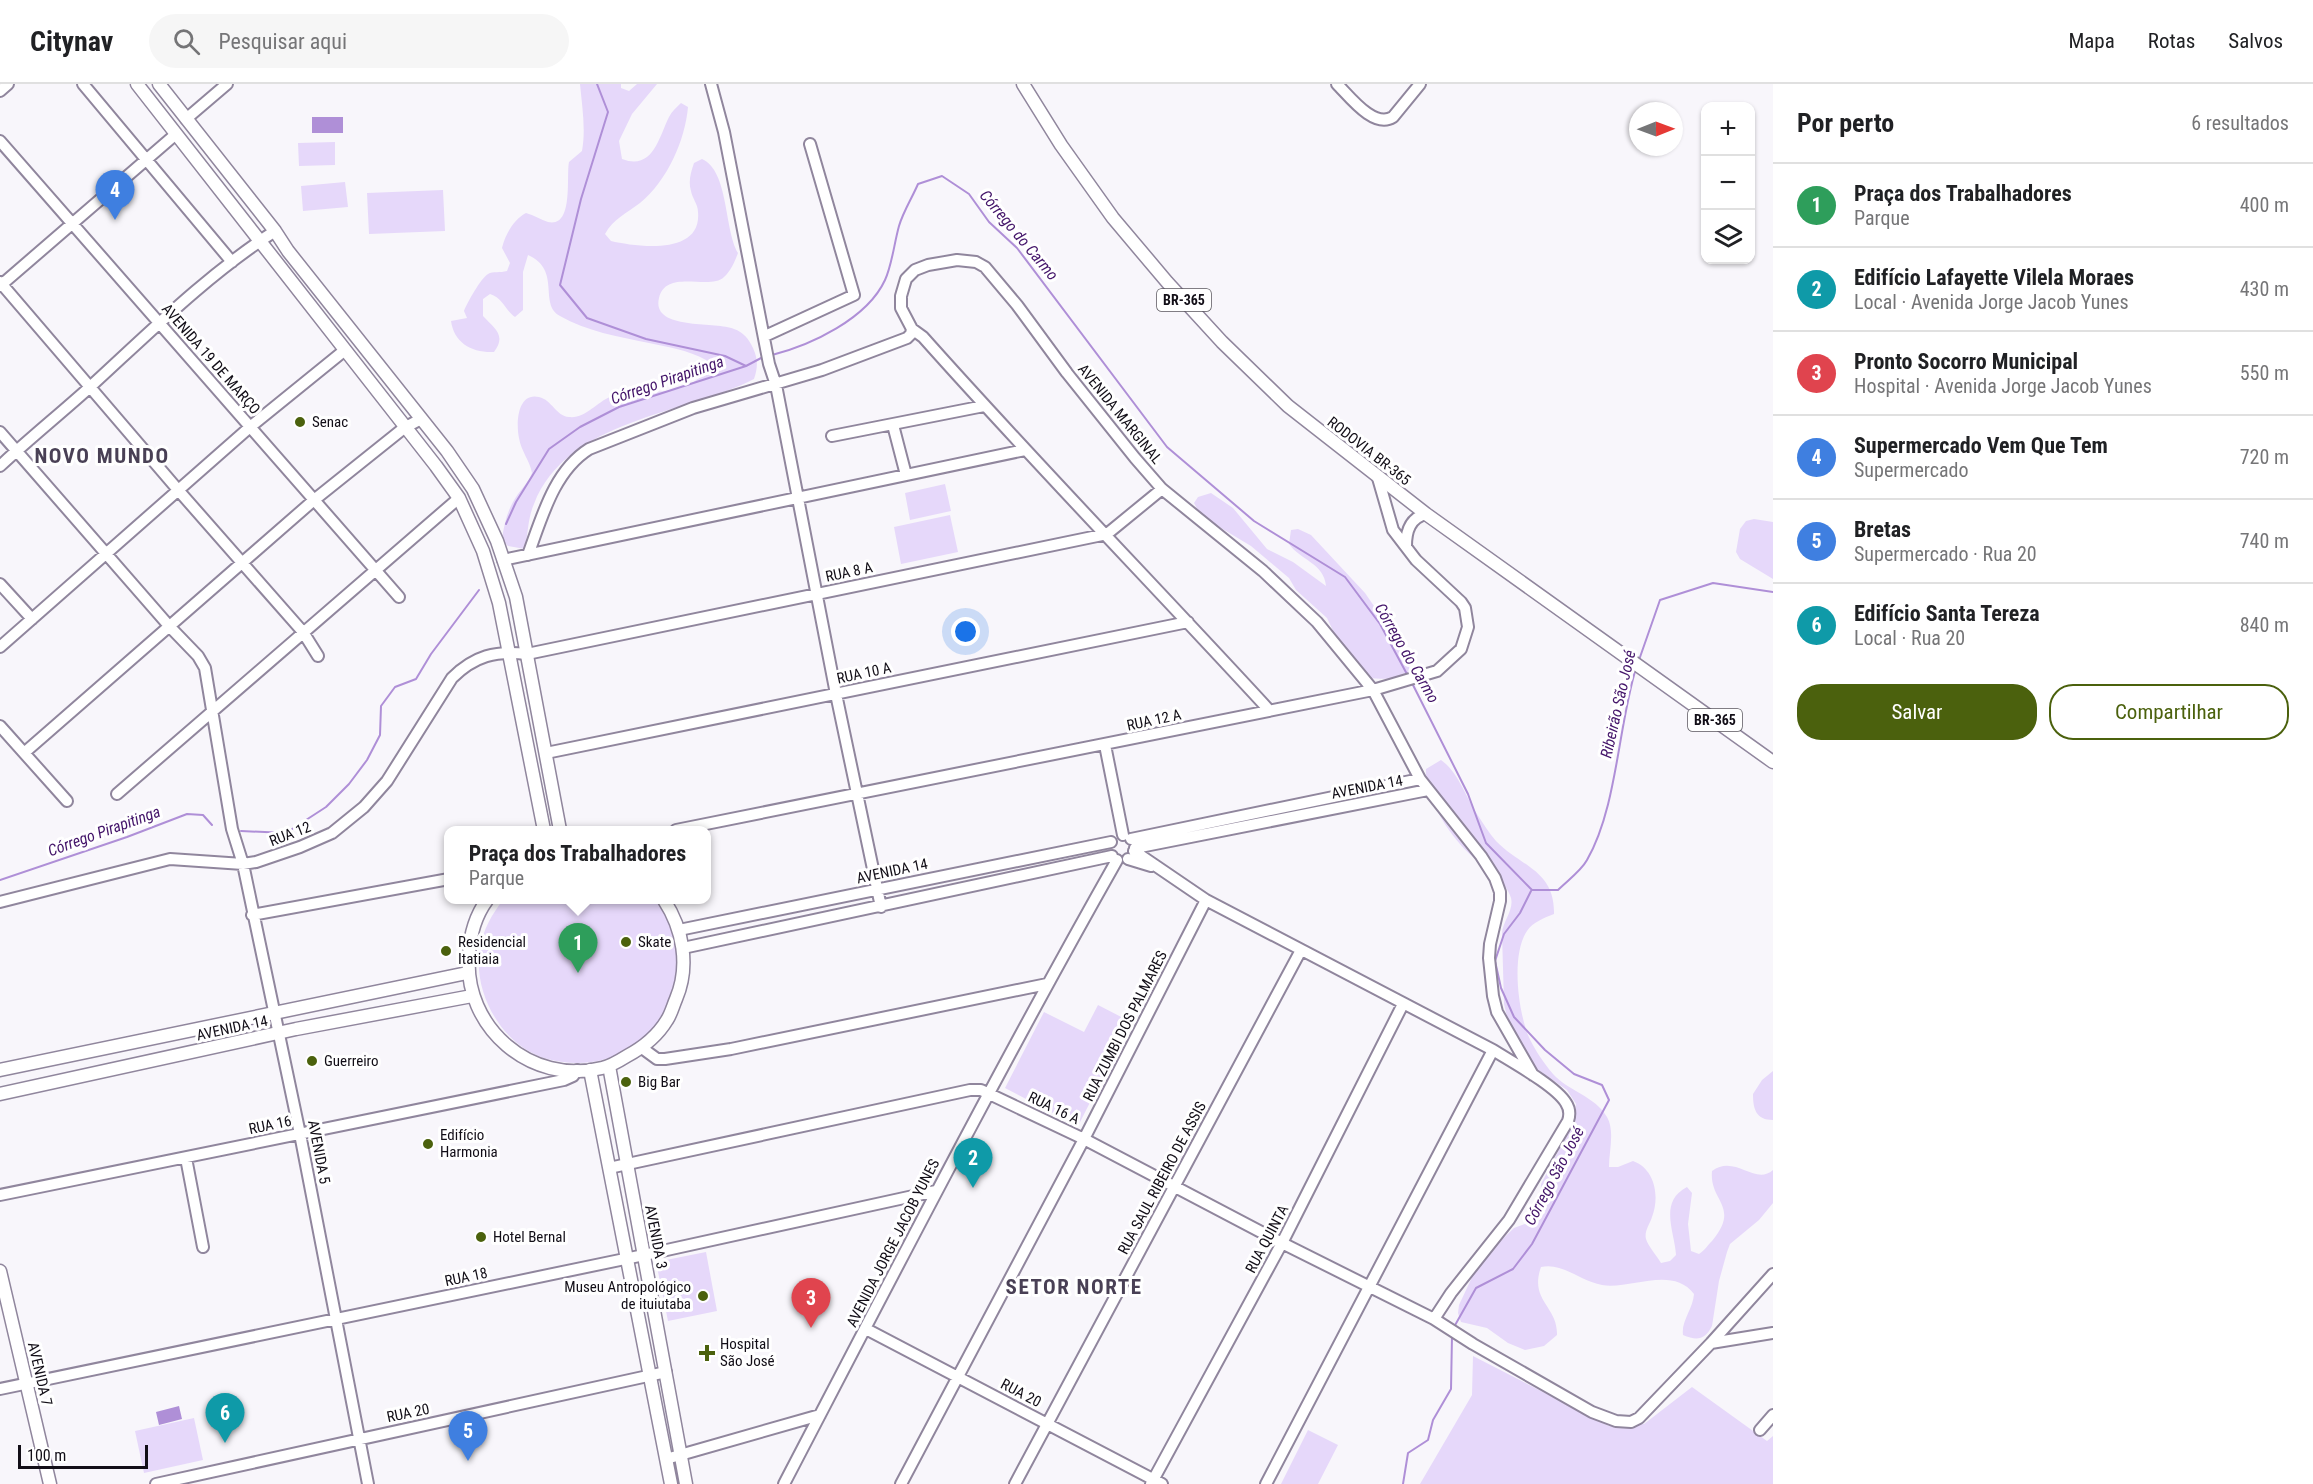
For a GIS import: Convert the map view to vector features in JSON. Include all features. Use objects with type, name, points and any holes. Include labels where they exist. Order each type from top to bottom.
[{"type":"main road","points":[[137,84],[459,498],[483,552],[499,603],[543,826]]},
{"type":"main road","points":[[159,84],[422,419],[473,489],[516,597],[560,826]]},
{"type":"main road","name":"RODOVIA BR-365","points":[[1025,86],[1061,145],[1113,218],[1222,342],[1287,406],[1426,514],[1773,762]]},
{"type":"main road","points":[[484,904],[479,910],[470,942],[467,973],[472,996],[485,1023],[506,1046],[531,1062],[560,1070],[590,1070],[609,1066],[642,1048],[667,1020],[682,986],[683,948],[679,930],[666,904]]},
{"type":"main road","name":"AVENIDA 14","points":[[0,1070],[467,973]]},
{"type":"main road","name":"AVENIDA 14","points":[[0,1094],[278,1033],[472,996]]},
{"type":"main road","points":[[128,1043],[124,1055],[132,1064]]},
{"type":"main road","points":[[108,1046],[114,1057],[114,1064],[110,1069]]},
{"type":"main road","name":"AVENIDA 3","points":[[609,1066],[686,1484]]},
{"type":"main road","points":[[590,1070],[671,1484]]},
{"type":"main road","name":"AVENIDA 7","points":[[0,1271],[50,1484]]},
{"type":"street","points":[[0,91],[9,84]]},
{"type":"street","points":[[83,84],[232,262]]},
{"type":"street","points":[[186,119],[227,84]]},
{"type":"street","points":[[711,84],[724,132],[769,364],[776,385],[836,694],[881,907]]},
{"type":"street","points":[[1337,84],[1371,117],[1380,121],[1387,121],[1392,117],[1420,84]]},
{"type":"street","points":[[176,134],[1,284],[178,491],[303,632],[318,656]]},
{"type":"street","name":"AVENIDA 19 DE MARÇO","points":[[0,141],[399,597]]},
{"type":"street","points":[[765,336],[854,295],[810,144]]},
{"type":"street","points":[[0,466],[159,323],[232,262],[275,231]]},
{"type":"street","name":"AVENIDA MARGINAL","points":[[912,329],[901,308],[901,296],[906,279],[915,270],[928,265],[957,260],[976,262],[985,267],[1017,304],[1074,382],[1162,489],[1263,571],[1317,621],[1373,690],[1420,779],[1481,856],[1495,878],[1500,892],[1500,901],[1490,951],[1492,996],[1497,1012],[1533,1075]]},
{"type":"street","points":[[528,555],[565,469],[575,458],[605,442],[693,408],[776,385],[893,345],[907,338],[912,329],[923,337],[984,406],[1107,534],[1269,710]]},
{"type":"street","points":[[0,647],[250,427],[345,350]]},
{"type":"street","points":[[832,436],[984,406]]},
{"type":"street","points":[[24,753],[314,500],[405,428],[422,419]]},
{"type":"street","points":[[893,425],[906,475]]},
{"type":"street","name":"AVENIDA 5","points":[[0,432],[202,663],[213,711],[232,829],[243,864],[300,1134],[368,1484]]},
{"type":"street","points":[[503,560],[1025,450]]},
{"type":"street","name":"RUA 12 A","points":[[700,826],[1373,690],[1437,671],[1461,649],[1468,627],[1465,608],[1440,580],[1416,560],[1393,530],[1378,478]]},
{"type":"street","name":"RUA 8 A","points":[[509,654],[527,654],[1107,534],[1162,489]]},
{"type":"street","points":[[117,794],[459,498]]},
{"type":"street","points":[[1406,546],[1409,527],[1415,518],[1426,514]]},
{"type":"street","points":[[0,584],[32,620]]},
{"type":"street","name":"RUA 10 A","points":[[546,753],[1188,622]]},
{"type":"street","name":"RUA 12","points":[[0,902],[170,859],[243,864],[300,847],[332,833],[348,822],[387,782],[452,678],[463,667],[482,656],[509,654]]},
{"type":"street","points":[[0,726],[67,801]]},
{"type":"street","points":[[1105,745],[1126,850],[1160,869],[1206,900],[1493,1050],[1533,1075],[1563,1098],[1569,1110],[1568,1121],[1509,1220],[1450,1293],[1434,1319]]},
{"type":"street","name":"AVENIDA 14","points":[[683,948],[881,907],[1420,779]]},
{"type":"street","name":"AVENIDA 14","points":[[679,930],[1111,842],[1110,849],[1126,850],[1428,790]]},
{"type":"street","name":"AVENIDA JORGE JACOB YUNES","points":[[784,1484],[936,1191],[1047,984],[1126,850]]},
{"type":"street","points":[[252,915],[444,880]]},
{"type":"street","name":"RUA ZUMBI DOS PALMARES","points":[[901,1484],[1084,1139],[1206,900]]},
{"type":"street","name":"RUA SAUL RIBEIRO DE ASSIS","points":[[1015,1484],[1301,950]]},
{"type":"street","points":[[642,1048],[657,1059],[731,1049],[1047,984]]},
{"type":"street","name":"RUA QUINTA","points":[[1156,1483],[1282,1243],[1403,1004]]},
{"type":"street","points":[[1266,1484],[1493,1050]]},
{"type":"street","name":"RUA 16","points":[[0,1195],[564,1080],[573,1076],[577,1070]]},
{"type":"street","name":"RUA 16 A","points":[[609,1168],[970,1090],[990,1092],[1434,1319],[1473,1344],[1605,1418],[1631,1422],[1639,1418],[1711,1343]]},
{"type":"street","points":[[186,1158],[204,1247]]},
{"type":"street","name":"RUA 18","points":[[0,1389],[627,1259],[936,1191]]},
{"type":"street","points":[[1711,1343],[1773,1274]]},
{"type":"street","name":"RUA 20","points":[[866,1329],[1156,1483]]},
{"type":"street","points":[[1711,1343],[1773,1332]]},
{"type":"street","name":"RUA 20","points":[[156,1484],[666,1372]]},
{"type":"street","points":[[666,1459],[820,1415]]},
{"type":"street","points":[[1760,1430],[1773,1415]]},
{"type":"shaded area","points":[[580,84],[621,84],[621,88],[629,91],[637,84],[657,84],[632,114],[619,141],[622,159],[633,161],[648,156],[676,108],[681,103],[688,107],[679,147],[666,172],[650,194],[616,220],[605,234],[611,241],[651,246],[679,242],[690,236],[696,226],[698,212],[690,187],[694,163],[702,159],[711,166],[722,188],[730,230],[738,253],[729,272],[717,281],[670,284],[663,289],[659,298],[659,308],[665,316],[674,320],[725,327],[740,332],[753,348],[757,367],[754,379],[726,391],[630,423],[572,454],[550,476],[534,504],[525,549],[508,546],[502,540],[509,510],[532,473],[518,432],[518,418],[526,399],[539,397],[561,414],[575,417],[586,413],[605,399],[623,393],[673,390],[685,387],[697,380],[709,368],[706,360],[692,354],[603,333],[560,316],[550,304],[544,269],[538,261],[528,255],[523,272],[523,310],[515,317],[494,296],[490,294],[483,299],[483,316],[495,328],[499,336],[498,346],[494,352],[478,351],[465,345],[453,329],[451,321],[467,318],[464,311],[485,276],[507,271],[510,263],[502,248],[514,223],[526,213],[548,222],[556,222],[562,217],[567,200],[569,162],[582,151],[584,134]]},
{"type":"shaded area","points":[[312,117],[343,117],[343,133],[312,133]]},
{"type":"shaded area","points":[[335,142],[335,165],[299,166],[298,143]]},
{"type":"shaded area","points":[[345,182],[348,207],[303,211],[301,186]]},
{"type":"shaded area","points":[[443,190],[445,231],[369,234],[367,193]]},
{"type":"shaded area","points":[[945,484],[951,511],[910,520],[905,493]]},
{"type":"shaded area","points":[[1211,493],[1233,508],[1267,549],[1293,562],[1326,586],[1321,572],[1289,544],[1291,530],[1298,529],[1311,535],[1365,593],[1387,625],[1411,671],[1397,678],[1368,678],[1344,654],[1327,618],[1296,590],[1289,578],[1251,546],[1201,516],[1194,503],[1198,497]]},
{"type":"shaded area","points":[[950,515],[958,552],[901,564],[894,527]]},
{"type":"shaded area","points":[[1754,519],[1773,522],[1773,579],[1740,559],[1736,552],[1740,529],[1746,521]]},
{"type":"shaded area","points":[[1441,760],[1453,771],[1477,814],[1496,841],[1543,878],[1549,888],[1553,899],[1554,914],[1529,928],[1522,941],[1519,954],[1519,997],[1524,1024],[1533,1045],[1553,1074],[1596,1104],[1607,1117],[1611,1135],[1609,1167],[1618,1167],[1633,1161],[1646,1170],[1651,1177],[1656,1201],[1646,1230],[1646,1239],[1661,1263],[1670,1261],[1676,1255],[1670,1218],[1673,1201],[1678,1193],[1687,1187],[1692,1193],[1688,1224],[1691,1251],[1699,1254],[1712,1241],[1724,1220],[1722,1205],[1712,1181],[1712,1171],[1729,1166],[1759,1175],[1773,1170],[1773,1203],[1759,1220],[1730,1244],[1719,1281],[1712,1326],[1703,1337],[1692,1338],[1683,1335],[1694,1294],[1685,1285],[1674,1281],[1650,1280],[1613,1286],[1602,1285],[1564,1269],[1549,1266],[1541,1267],[1538,1278],[1539,1288],[1553,1317],[1557,1335],[1544,1346],[1525,1350],[1508,1343],[1487,1328],[1461,1322],[1458,1313],[1459,1305],[1474,1273],[1488,1253],[1514,1228],[1538,1219],[1545,1213],[1546,1205],[1540,1199],[1541,1184],[1573,1123],[1576,1104],[1567,1090],[1528,1063],[1508,1021],[1504,1004],[1502,933],[1511,907],[1511,898],[1500,880],[1457,840],[1434,805],[1426,769]]},
{"type":"shaded area","points":[[500,904],[657,904],[670,925],[677,957],[676,976],[670,999],[660,1019],[646,1036],[611,1058],[567,1063],[544,1058],[529,1051],[515,1042],[493,1015],[481,982],[480,948],[483,935]]},
{"type":"shaded area","points":[[1098,1005],[1131,1022],[1078,1126],[1005,1088],[1044,1012],[1084,1032]]},
{"type":"shaded area","points":[[1773,1071],[1773,1120],[1759,1116],[1753,1094],[1762,1080]]},
{"type":"shaded area","points":[[706,1252],[717,1311],[668,1321],[656,1262]]},
{"type":"shaded area","points":[[1473,1356],[1609,1426],[1644,1424],[1692,1387],[1767,1441],[1773,1436],[1773,1484],[1420,1484],[1472,1395]]},
{"type":"shaded area","points":[[179,1406],[182,1419],[159,1425],[156,1412]]},
{"type":"shaded area","points":[[194,1418],[203,1460],[144,1473],[135,1431]]},
{"type":"shaded area","points":[[1308,1430],[1338,1445],[1318,1484],[1281,1484]]},
{"type":"waterway","name":"Córrego do Carmo","points":[[597,84],[608,112],[581,199],[560,285],[587,318],[646,339],[725,356],[746,366]]},
{"type":"waterway","name":"Córrego do Carmo","points":[[772,355],[804,345],[820,337],[852,318],[865,307],[877,294],[885,280],[901,221],[918,184],[942,176],[969,194],[989,222],[1017,248],[1167,447],[1254,521],[1345,577],[1380,624],[1408,676]]},
{"type":"waterway","name":"Córrego Pirapitinga","points":[[506,524],[516,502],[549,449],[580,427],[619,407],[746,366],[763,357]]},
{"type":"waterway","name":"Ribeirão São José","points":[[1639,660],[1660,600],[1713,583],[1773,592]]},
{"type":"waterway","name":"Córrego Pirapitinga","points":[[241,831],[286,833],[326,807],[349,784],[367,760],[380,735],[381,706],[395,687],[416,679],[431,654],[479,590]]},
{"type":"waterway","name":"Ribeirão São José","points":[[1532,890],[1558,890],[1578,872],[1587,860],[1597,839],[1611,792],[1636,668]]},
{"type":"waterway","name":"Córrego do Carmo","points":[[1412,683],[1468,794],[1486,843],[1532,890]]},
{"type":"waterway","name":"Córrego Pirapitinga","points":[[0,880],[187,814],[203,815],[212,825]]},
{"type":"waterway","name":"Córrego São José","points":[[1454,1327],[1476,1288],[1513,1269],[1532,1244],[1609,1100],[1602,1085],[1574,1074],[1545,1050],[1514,1017],[1501,988],[1495,961],[1504,934],[1520,913],[1531,891]]},
{"type":"waterway","name":"Córrego São José","points":[[1403,1484],[1408,1453],[1428,1440],[1433,1420],[1451,1389],[1452,1336]]},
{"type":"place","name":"Supermercado Vem Que Tem","points":[[115,220]]},
{"type":"place","name":"Senac","points":[[300,422]]},
{"type":"place","name":"Skate","points":[[626,942]]},
{"type":"place","name":"Residencial Itatiaia","points":[[446,951]]},
{"type":"place","name":"Praça dos Trabalhadores","points":[[578,973]]},
{"type":"place","name":"Guerreiro","points":[[312,1061]]},
{"type":"place","name":"Big Bar","points":[[626,1082]]},
{"type":"place","name":"Edifício Harmonia","points":[[428,1144]]},
{"type":"place","name":"Edifício Lafayette Vilela Moraes","points":[[973,1188]]},
{"type":"place","name":"Hotel Bernal","points":[[481,1237]]},
{"type":"place","name":"Museu Antropológico de ituiutaba","points":[[703,1296]]},
{"type":"place","name":"Pronto Socorro Municipal","points":[[811,1328]]},
{"type":"place","name":"Hospital São José","points":[[707,1353]]},
{"type":"place","name":"Edifício Santa Tereza","points":[[225,1443]]},
{"type":"place","name":"Bretas","points":[[468,1461]]},
{"type":"district","name":"NOVO MUNDO","points":[[102,456]]},
{"type":"district","name":"SETOR NORTE","points":[[1074,1287]]}]
